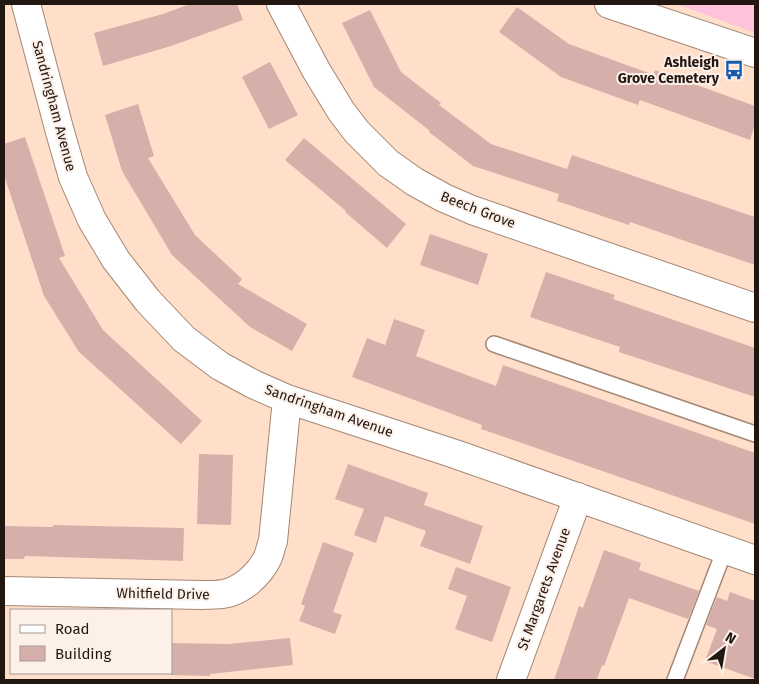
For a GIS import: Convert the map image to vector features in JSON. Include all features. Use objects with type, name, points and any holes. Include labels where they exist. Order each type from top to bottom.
[{"type":"street","name":"Sandringham Avenue","points":[[26,4],[73,176],[92,220],[116,260],[148,301],[184,339],[220,366],[253,384],[287,399],[455,454],[755,560]]},
{"type":"street","name":"Beech Grove","points":[[281,4],[340,111],[357,132],[388,162],[415,182],[444,198],[472,210],[755,308]]},
{"type":"street","points":[[609,4],[755,53]]},
{"type":"street","name":"Whitfield Drive","points":[[4,591],[202,595],[223,594],[247,583],[268,557],[273,541],[287,399]]},
{"type":"street","name":"St Margarets Avenue","points":[[511,680],[578,497]]},
{"type":"lane","points":[[494,344],[755,434]]},
{"type":"lane","points":[[675,680],[724,549]]},
{"type":"shaded area","points":[[677,4],[755,4],[755,33]]},
{"type":"building","points":[[190,4],[237,4],[243,20],[171,46],[103,66],[94,33],[163,14]]},
{"type":"building","points":[[517,7],[569,44],[654,75],[655,70],[755,106],[755,124],[750,140],[640,100],[638,105],[561,77],[499,32]]},
{"type":"building","points":[[370,10],[401,72],[441,103],[439,105],[491,144],[567,169],[572,155],[755,217],[755,265],[630,222],[629,225],[557,201],[559,194],[473,166],[374,87],[342,23]]},
{"type":"building","points":[[270,62],[298,115],[269,129],[242,77]]},
{"type":"building","points":[[138,104],[154,156],[148,158],[195,235],[242,279],[238,284],[307,324],[292,351],[250,327],[172,255],[122,171],[105,115]]},
{"type":"building","points":[[25,137],[65,256],[59,258],[103,330],[202,421],[181,444],[79,352],[44,296],[4,175],[4,144]]},
{"type":"building","points":[[304,138],[406,224],[387,248],[285,160]]},
{"type":"building","points":[[430,234],[488,254],[478,285],[420,265]]},
{"type":"building","points":[[546,272],[615,295],[613,299],[755,348],[755,397],[619,352],[620,347],[530,317]]},
{"type":"building","points":[[394,319],[425,330],[416,356],[496,386],[503,365],[755,453],[755,524],[481,429],[482,425],[352,377],[367,338],[385,345]]},
{"type":"building","points":[[199,454],[233,455],[231,525],[197,524]]},
{"type":"building","points":[[348,464],[428,493],[424,505],[483,526],[470,564],[420,546],[426,531],[385,516],[376,543],[354,535],[364,509],[335,499]]},
{"type":"building","points":[[53,525],[184,528],[183,561],[25,556],[24,559],[4,559],[4,526],[53,527]]},
{"type":"building","points":[[323,542],[354,553],[333,612],[342,615],[335,634],[299,621],[305,606],[301,604]]},
{"type":"building","points":[[604,550],[641,563],[639,570],[699,591],[688,619],[629,598],[597,680],[554,680],[579,606],[583,608]]},
{"type":"building","points":[[456,567],[511,587],[492,642],[455,629],[467,596],[448,589]]},
{"type":"building","points":[[730,592],[755,601],[755,679],[705,661],[717,629],[706,625],[717,597],[727,601]]},
{"type":"building","points":[[290,638],[293,665],[210,674],[210,676],[171,675],[172,643],[228,644]]},
{"type":"place","name":"Ashleigh Grove Cemetery","points":[[734,70]]}]
